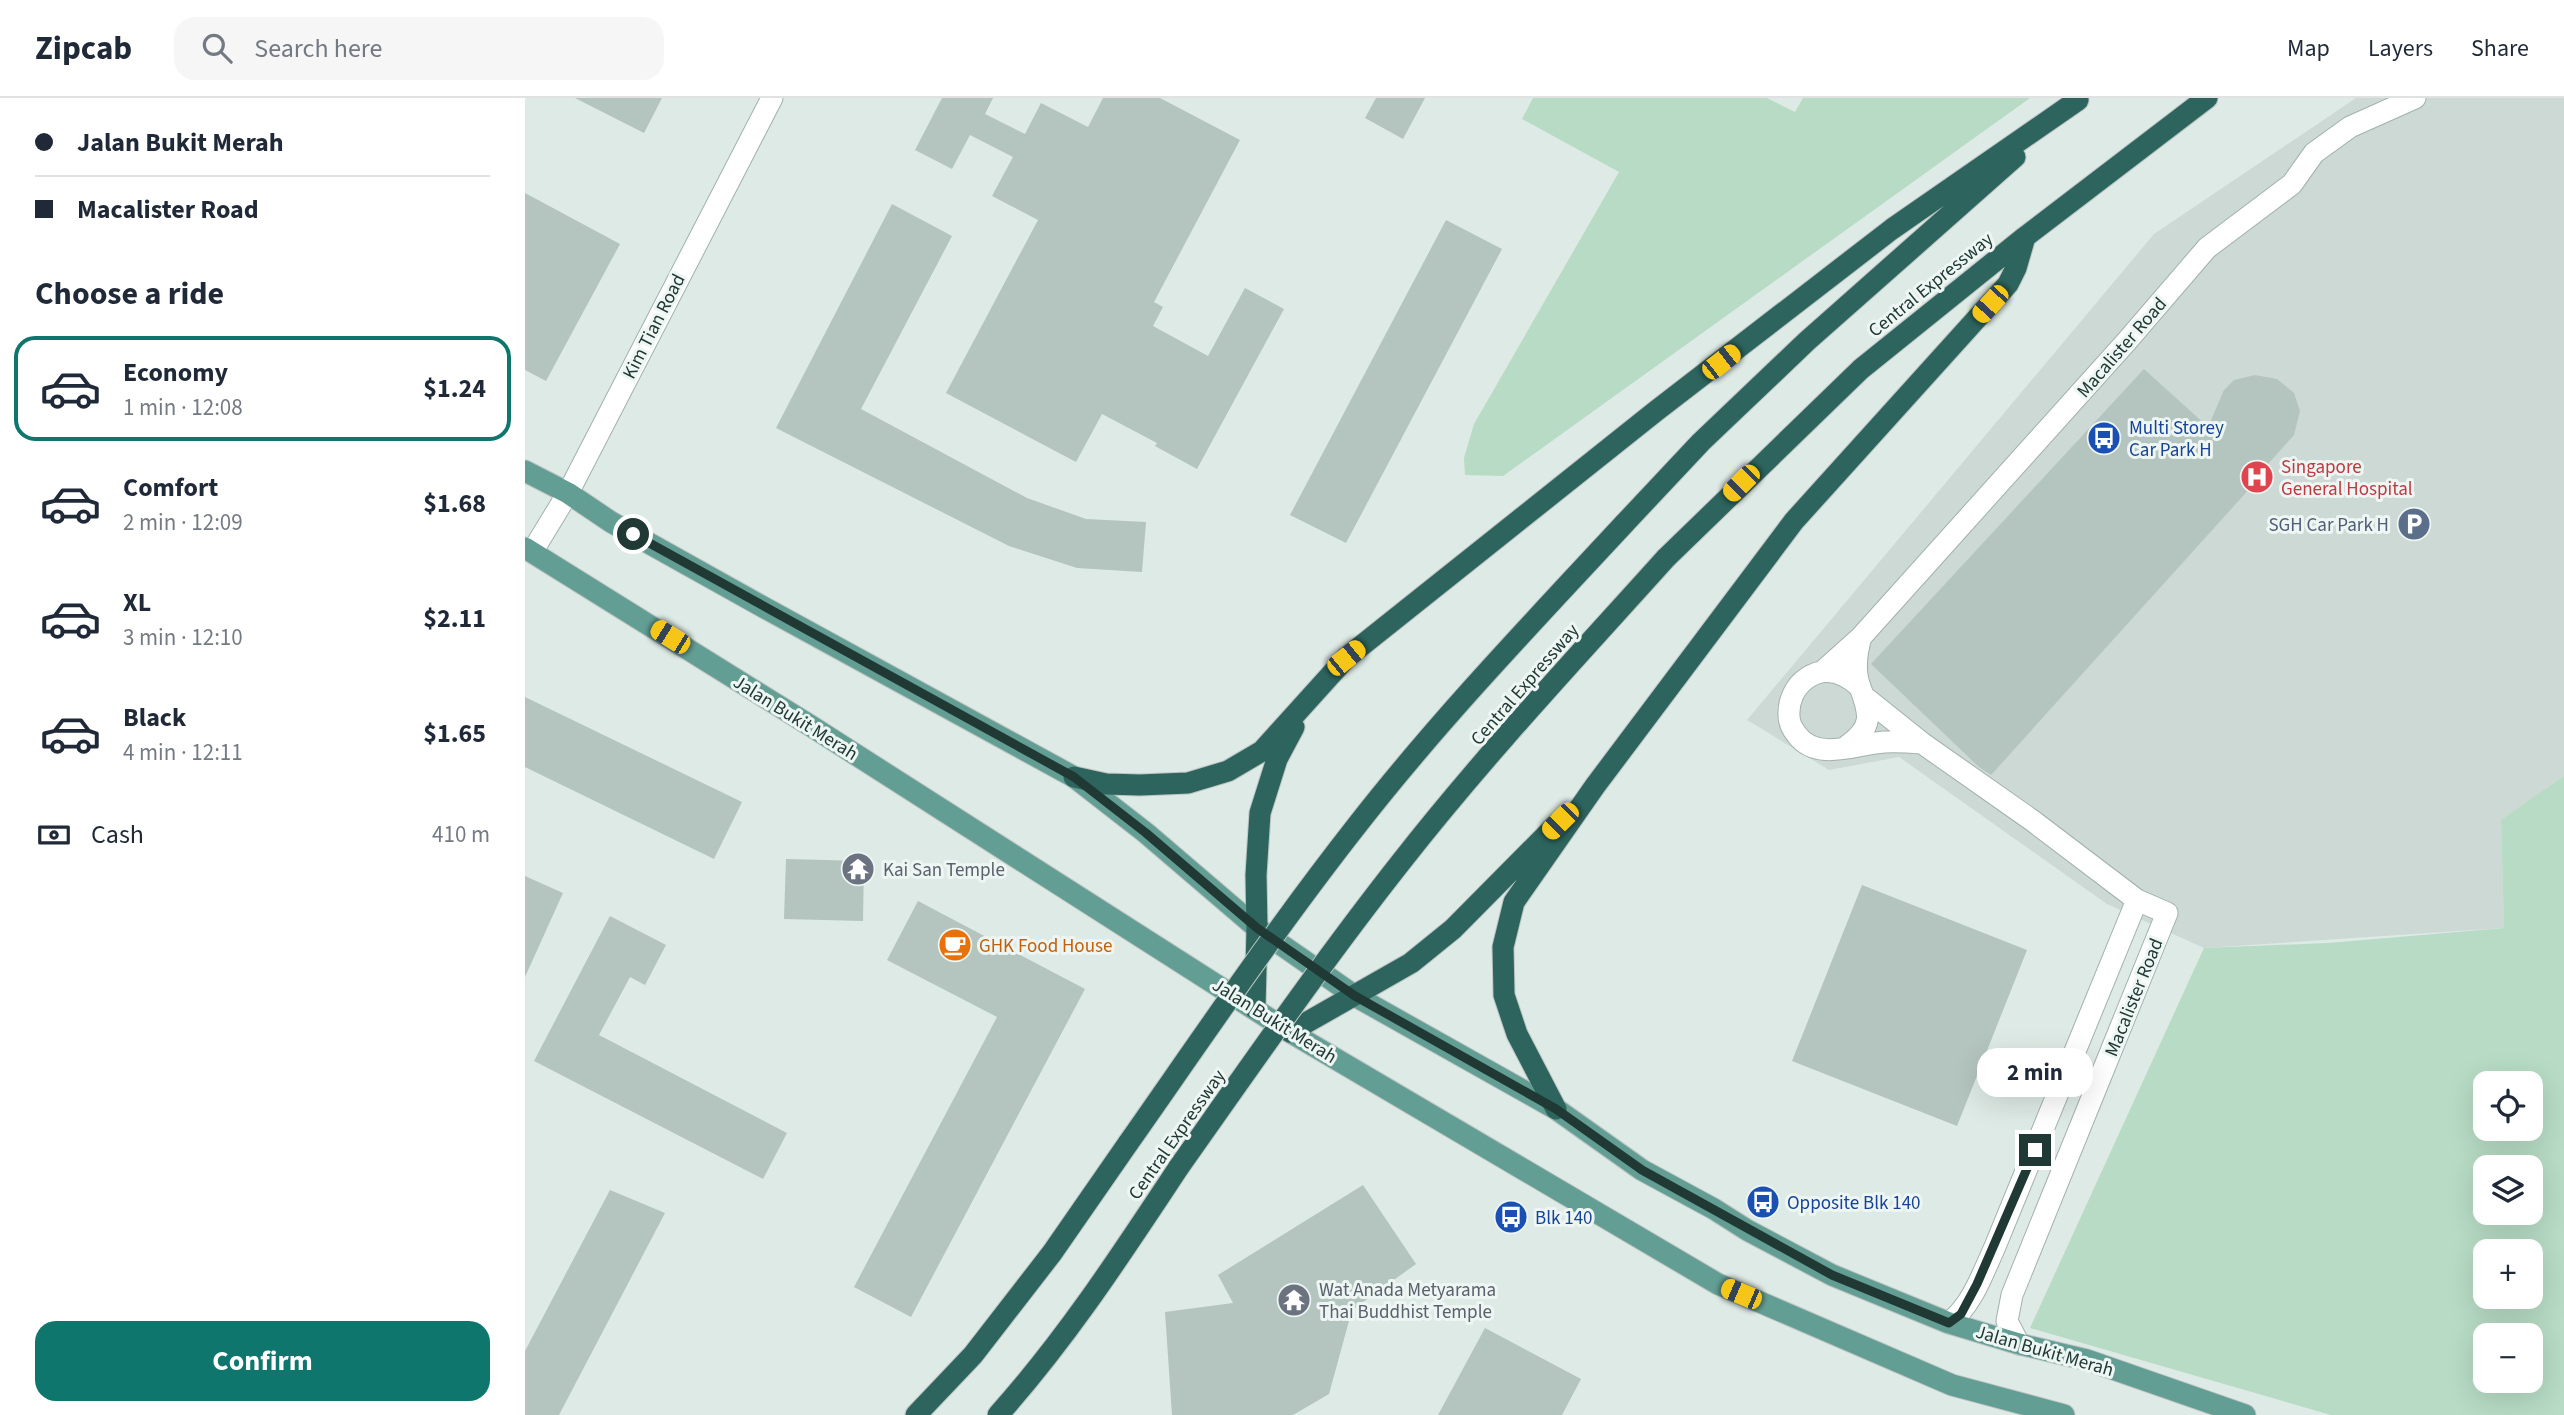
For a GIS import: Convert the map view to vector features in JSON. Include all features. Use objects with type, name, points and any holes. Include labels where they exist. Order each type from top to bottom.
[{"type":"highway","name":"Central Expressway","points":[[998,1415],[1020,1391],[1098,1290],[1179,1167],[1292,1007],[1401,861],[1530,709],[1666,558],[1861,369],[2025,237],[2207,98]]},
{"type":"highway","name":"Central Expressway","points":[[916,1415],[973,1355],[1052,1253],[1245,976],[1358,823],[1488,671],[1701,442],[1807,341],[2080,99]]},
{"type":"highway","points":[[1074,777],[1106,783],[1140,785],[1188,783],[1228,771],[1262,751],[1346,658],[1667,403],[1892,229],[2080,99]]},
{"type":"highway","points":[[1556,1109],[1517,1034],[1504,995],[1503,947],[1514,902],[1595,786],[1794,521],[2008,284],[2017,268],[2025,237]]},
{"type":"highway","points":[[1255,1007],[1256,875],[1260,813],[1277,759],[1306,703]]},
{"type":"highway","points":[[1290,1032],[1411,963],[1453,929],[1595,786]]},
{"type":"main road","name":"Jalan Bukit Merah","points":[[525,471],[568,493],[611,522],[1074,777],[1146,833],[1257,928],[1355,996],[1556,1109],[1642,1170],[1747,1230],[1832,1275],[1949,1323],[2019,1344],[2087,1360],[2245,1415]]},
{"type":"main road","name":"Jalan Bukit Merah","points":[[529,550],[1255,1007],[1290,1032],[1718,1284],[1952,1385],[2064,1415]]},
{"type":"street","name":"Kim Tian Road","points":[[529,550],[568,493],[772,98]]},
{"type":"street","name":"Macalister Road","points":[[1922,743],[1885,742],[1826,751],[1812,748],[1801,740],[1793,729],[1789,715],[1791,697],[1798,685],[1822,672],[1861,637],[2118,352],[2207,248],[2292,184],[2314,153],[2350,127],[2414,98]]},
{"type":"street","points":[[1847,746],[1858,738],[1868,713],[1856,664],[1861,637]]},
{"type":"street","name":"Macalister Road","points":[[1822,672],[1835,672],[1849,677],[1863,693],[1922,743],[2033,821],[2137,901],[2167,913],[2012,1295],[2007,1321],[2019,1344]]},
{"type":"street","name":"Macalister Road","points":[[1949,1323],[1961,1314],[1967,1304],[1994,1248],[2137,901]]},
{"type":"shaded area","name":"Singapore General Hospital","points":[[2356,98],[2564,98],[2564,776],[2501,821],[2504,928],[2204,948],[2107,904],[1899,757],[1829,770],[1747,720],[2154,234]]},
{"type":"green space","points":[[1533,98],[1767,98],[1795,112],[1803,98],[2030,98],[1503,476],[1465,475],[1464,458],[1474,424],[1619,172],[1522,119]]},
{"type":"green space","points":[[2564,776],[2564,1415],[2331,1415],[2030,1328],[2204,948],[2328,943],[2504,928],[2501,820]]},
{"type":"building","points":[[575,98],[662,98],[644,133]]},
{"type":"building","points":[[942,98],[993,98],[985,114],[1025,134],[1041,103],[1088,127],[1103,98],[1160,98],[1240,140],[1154,302],[1163,307],[1153,326],[1208,356],[1245,288],[1284,309],[1197,469],[1155,446],[1157,443],[1102,414],[1076,462],[946,393],[1038,220],[992,196],[1013,157],[970,135],[952,169],[915,150]]},
{"type":"building","points":[[1376,98],[1425,98],[1403,139],[1365,118]]},
{"type":"building","points":[[525,193],[620,244],[546,381],[525,370]]},
{"type":"building","points":[[892,204],[952,236],[861,409],[1027,498],[1086,519],[1146,522],[1142,572],[1077,568],[1009,546],[776,428]]},
{"type":"building","points":[[1446,220],[1502,249],[1346,543],[1290,515]]},
{"type":"building","points":[[2144,369],[2208,427],[2224,390],[2234,380],[2255,375],[2277,379],[2294,393],[2300,411],[2294,435],[2259,474],[2261,476],[1991,775],[1979,767],[1871,664]]},
{"type":"building","points":[[525,697],[742,802],[714,859],[525,767]]},
{"type":"building","points":[[786,859],[864,861],[863,921],[784,919]]},
{"type":"building","points":[[525,876],[563,893],[525,977]]},
{"type":"building","points":[[1862,885],[2027,950],[1957,1126],[1792,1061]]},
{"type":"building","points":[[918,901],[1085,989],[911,1317],[854,1287],[997,1017],[887,960]]},
{"type":"building","points":[[610,916],[666,945],[645,985],[630,977],[599,1035],[787,1133],[763,1179],[534,1061]]},
{"type":"building","name":"Wat Anada Metyarama Thai Buddhist Temple","points":[[1363,1185],[1416,1264],[1352,1310],[1329,1394],[1293,1415],[1172,1415],[1165,1312],[1233,1303],[1218,1275]]},
{"type":"building","points":[[610,1190],[665,1213],[559,1415],[525,1415],[525,1351]]},
{"type":"building","points":[[1485,1328],[1581,1379],[1562,1415],[1438,1415]]},
{"type":"place","name":"Multi Storey Car Park H","points":[[2104,438]]},
{"type":"place","name":"Singapore General Hospital","points":[[2257,477]]},
{"type":"place","name":"SGH Car Park H","points":[[2414,524]]},
{"type":"place","name":"Kai San Temple","points":[[858,869]]},
{"type":"place","name":"GHK Food House","points":[[955,945]]},
{"type":"place","name":"Opposite Blk 140","points":[[1763,1202]]},
{"type":"place","name":"Blk 140","points":[[1511,1217]]},
{"type":"place","name":"Wat Anada Metyarama Thai Buddhist Temple","points":[[1294,1300]]},
{"type":"route","points":[[633,534],[1074,777],[1146,833],[1257,928],[1355,996],[1556,1109],[1642,1170],[1832,1275],[1949,1323],[1961,1314],[1977,1284],[2035,1150]]}]
